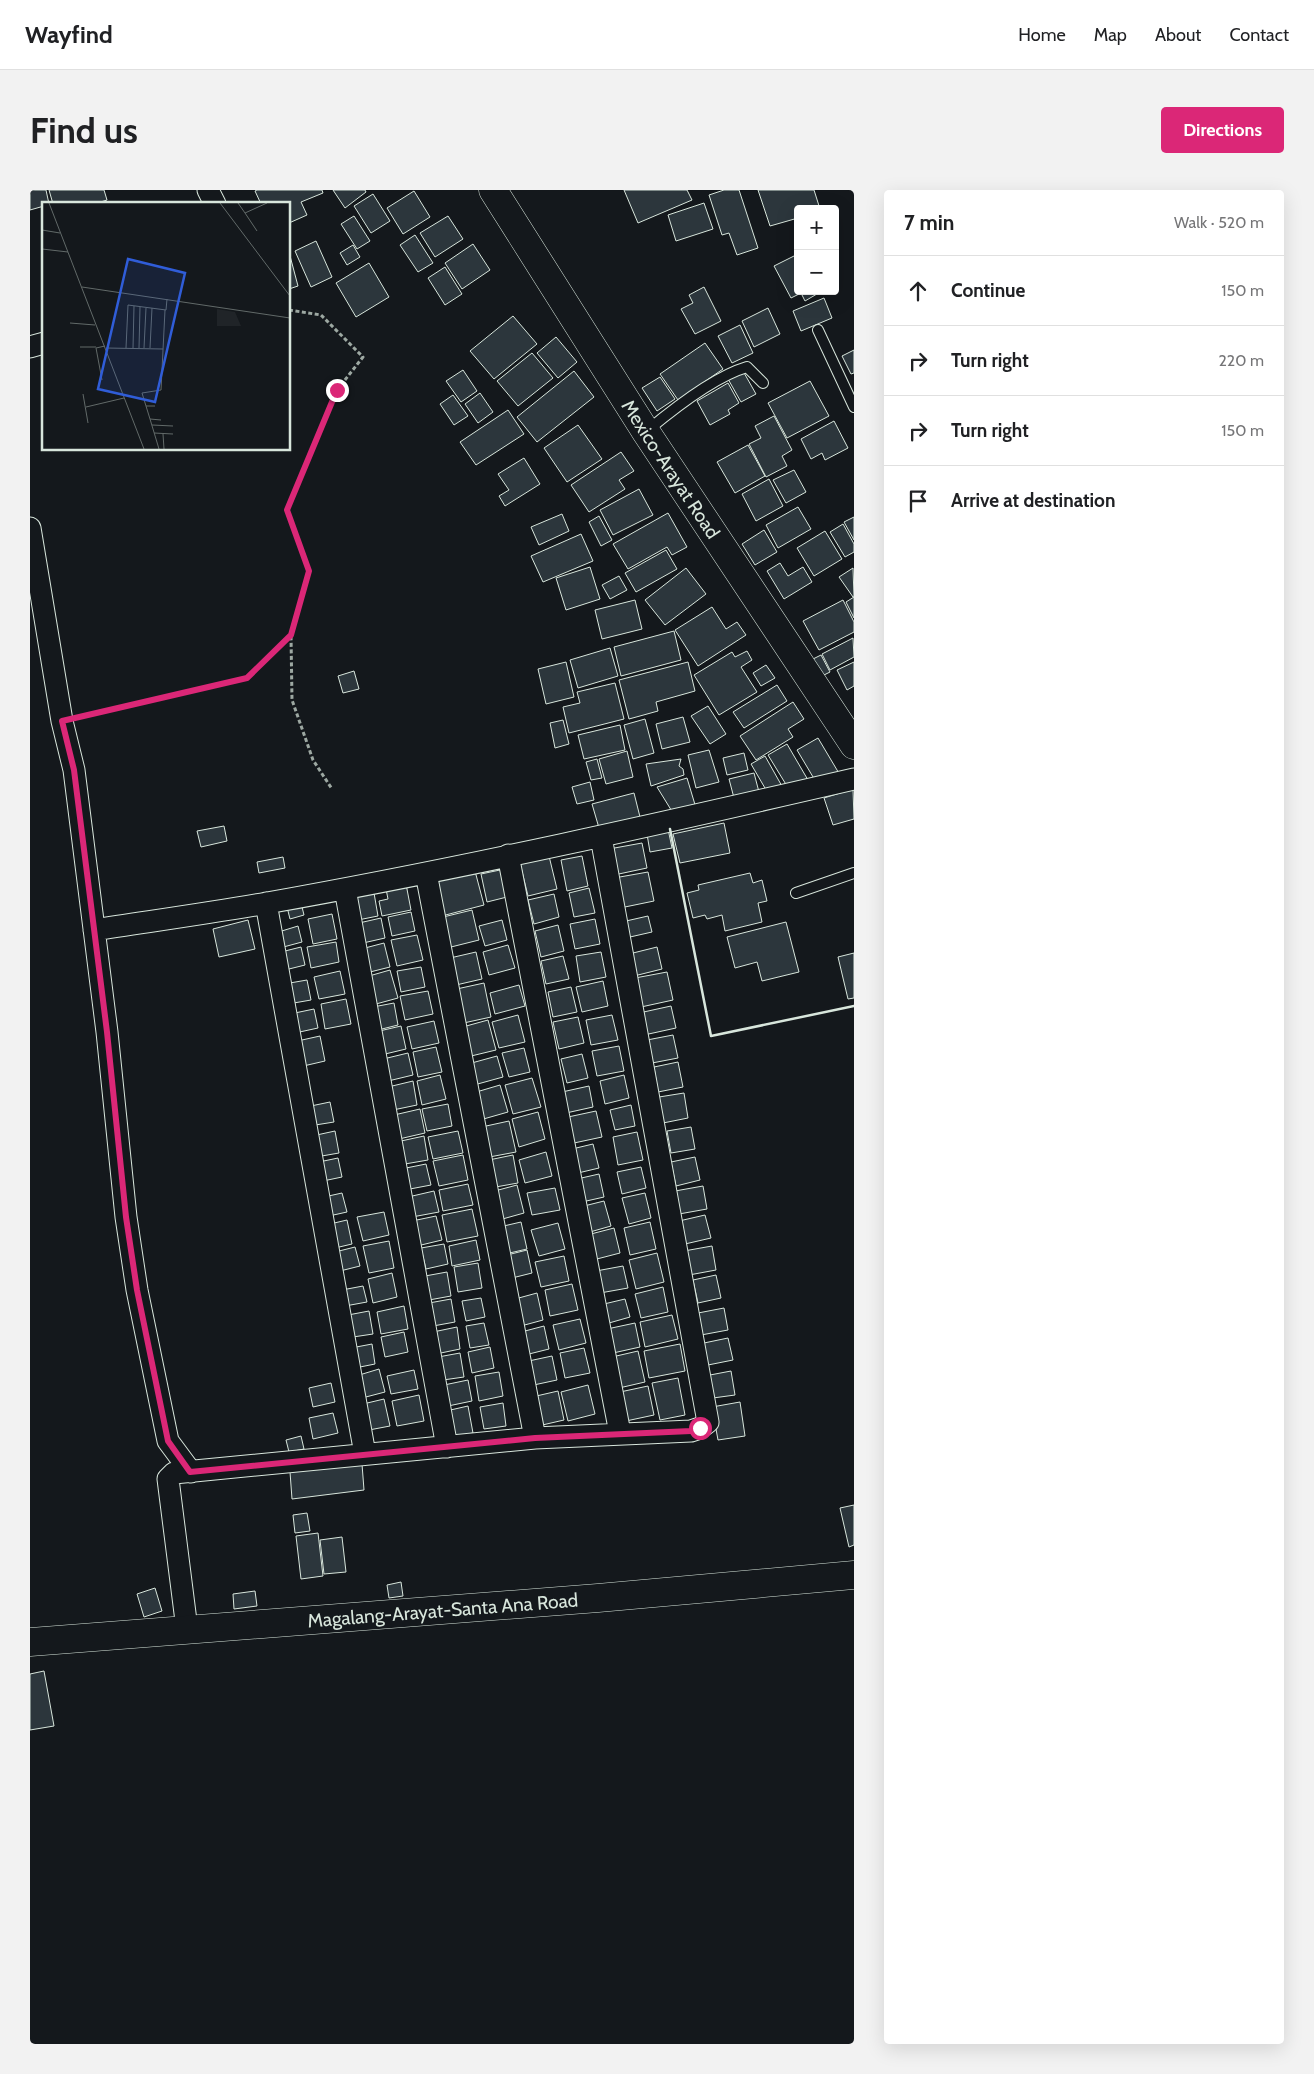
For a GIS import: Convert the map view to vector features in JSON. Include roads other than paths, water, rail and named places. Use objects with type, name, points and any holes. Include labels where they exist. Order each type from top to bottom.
[{"type":"main road","name":"Mexico-Arayat Road","points":[[493,190],[646,432],[854,745]]},
{"type":"main road","name":"Magalang-Arayat-Santa Ana Road","points":[[30,1642],[598,1598],[854,1575]]},
{"type":"street","points":[[208,190],[214,202]]},
{"type":"street","points":[[30,528],[62,721],[74,770],[107,1032],[126,1217],[137,1290],[168,1441],[190,1472]]},
{"type":"street","points":[[94,930],[266,903],[426,873],[601,837],[854,779]]},
{"type":"street","points":[[187,1629],[168,1479],[174,1473],[535,1438],[691,1431],[700,1428],[708,1422],[601,837]]},
{"type":"street","points":[[508,855],[620,1433]]},
{"type":"street","points":[[426,873],[535,1438]]},
{"type":"street","points":[[345,889],[447,1447]]},
{"type":"street","points":[[266,903],[365,1454]]},
{"type":"lane","points":[[818,330],[854,407]]},
{"type":"lane","points":[[646,432],[666,415],[733,371],[746,367],[763,383]]},
{"type":"lane","points":[[796,893],[854,873]]}]
